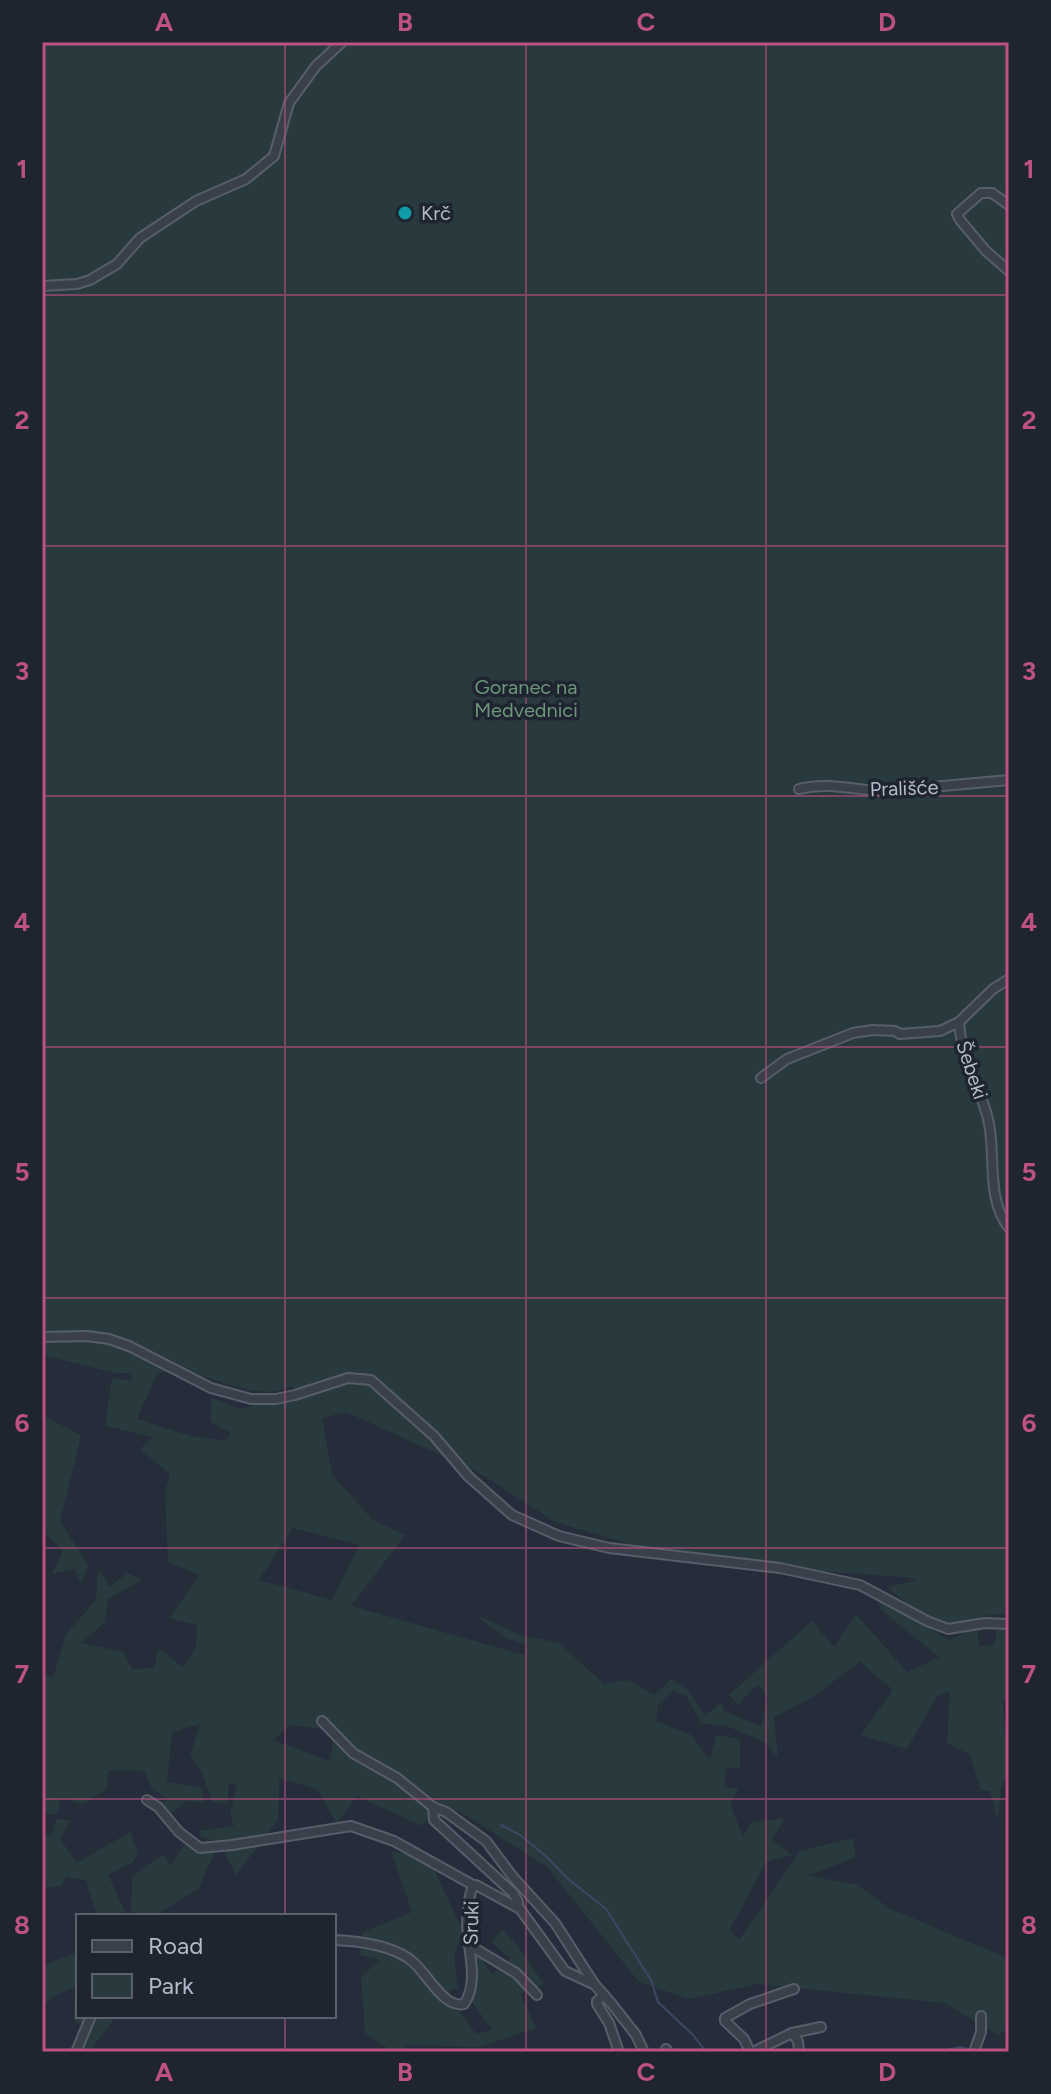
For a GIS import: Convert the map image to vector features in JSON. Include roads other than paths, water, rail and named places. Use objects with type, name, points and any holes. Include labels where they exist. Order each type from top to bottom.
[{"type":"street","points":[[42,286],[90,280],[117,264],[140,238],[196,201],[246,179],[274,156],[289,103],[316,66],[342,42]]},
{"type":"street","points":[[1009,205],[992,193],[981,193],[957,214],[986,251],[1009,271]]},
{"type":"street","name":"Prališće","points":[[799,789],[831,784],[867,791],[887,791],[1009,780]]},
{"type":"street","points":[[959,1022],[993,989],[1009,979]]},
{"type":"street","name":"Šebeki","points":[[761,1078],[787,1059],[853,1033],[873,1030],[900,1034],[940,1031],[959,1022],[964,1056],[987,1114],[994,1183],[1002,1219],[1009,1228]]},
{"type":"street","points":[[42,1337],[109,1339],[211,1388],[251,1399],[286,1397],[348,1378],[371,1380],[434,1436],[468,1476],[512,1515],[559,1536],[609,1548],[780,1568],[860,1585],[948,1629],[985,1623],[1009,1624]]},
{"type":"street","points":[[322,1721],[353,1753],[397,1778],[433,1807],[446,1812],[486,1841],[513,1877],[555,1923],[595,1985]]},
{"type":"street","points":[[147,1800],[200,1848],[351,1826],[394,1841],[473,1885]]},
{"type":"street","points":[[433,1807],[434,1820],[513,1893],[517,1907]]},
{"type":"street","name":"Sruki","points":[[336,1940],[358,1941],[406,1956],[449,2003],[464,2004],[471,1993],[467,1923],[473,1885],[517,1907],[565,1971],[595,1985],[604,1995],[636,2035],[644,2052]]},
{"type":"street","points":[[469,1945],[516,1973],[537,1995]]},
{"type":"street","points":[[794,1989],[750,2004],[725,2018],[725,2021],[744,2039],[751,2052],[792,2033],[821,2027]]},
{"type":"street","points":[[604,1995],[597,2004],[609,2023],[619,2052]]},
{"type":"street","points":[[974,2052],[981,2032],[981,2016]]},
{"type":"street","points":[[76,2052],[90,2018]]},
{"type":"street","points":[[792,2033],[798,2041],[799,2052]]},
{"type":"waterway","points":[[501,1825],[520,1835],[606,1909],[651,1980],[658,2002],[706,2052]]},
{"type":"waterway","points":[[939,2052],[960,2047],[973,2050]]},
{"type":"place","name":"Krč","points":[[405,213]]},
{"type":"park label","name":"Goranec na Medvednici","points":[[526,698]]}]
